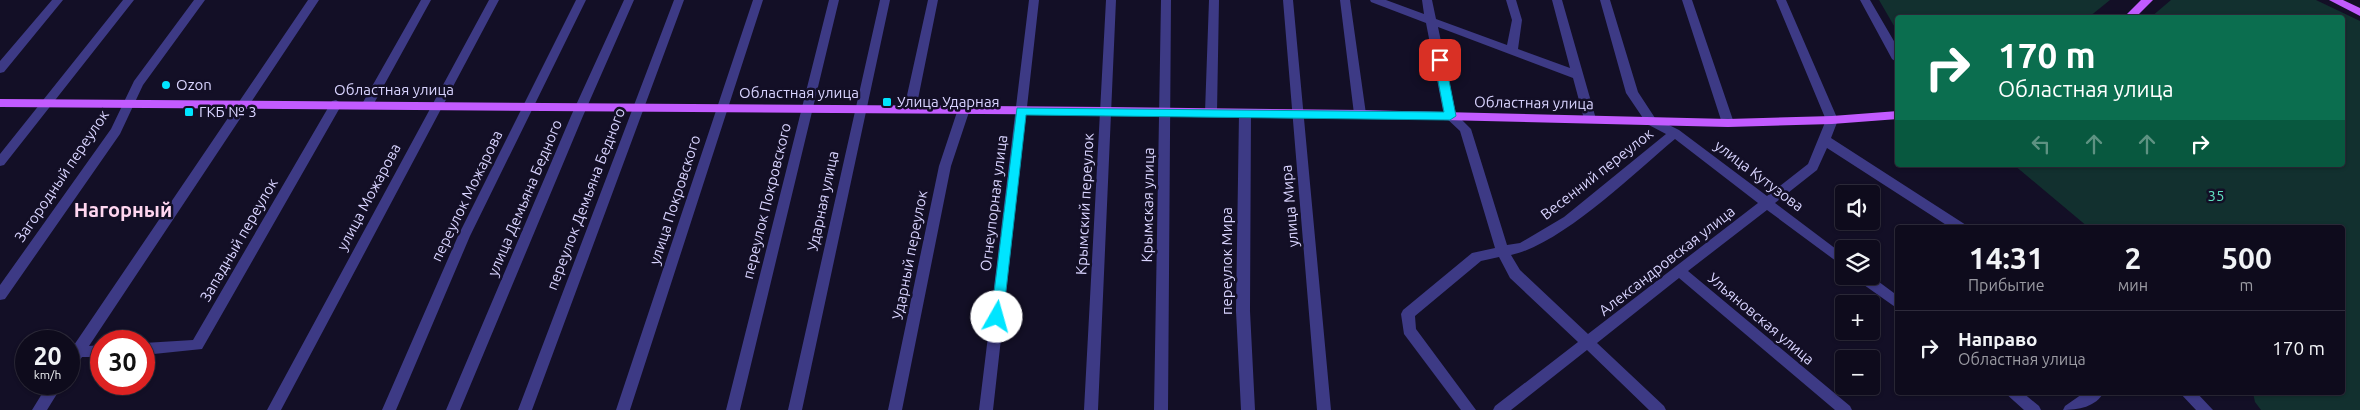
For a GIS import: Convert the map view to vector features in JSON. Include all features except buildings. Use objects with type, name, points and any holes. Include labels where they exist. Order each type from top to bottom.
[{"type":"main road","points":[[2131,15],[2148,0]]},
{"type":"main road","points":[[2334,0],[2360,12]]},
{"type":"main road","name":"Областная улица","points":[[0,103],[368,104],[1166,111],[1728,123],[1832,120],[1895,115]]},
{"type":"street","points":[[0,69],[58,0]]},
{"type":"street","points":[[0,162],[129,0]]},
{"type":"street","name":"Загородный переулок","points":[[0,295],[116,131],[138,84],[200,0]]},
{"type":"street","points":[[80,348],[314,0]]},
{"type":"street","points":[[368,104],[426,0]]},
{"type":"street","name":"улица Можарова","points":[[274,410],[494,0]]},
{"type":"street","name":"переулок Можарова","points":[[389,410],[464,236],[581,0]]},
{"type":"street","name":"улица Демьяна Бедного","points":[[453,410],[581,106],[629,0]]},
{"type":"street","name":"переулок Демьяна Бедного","points":[[525,410],[679,0]]},
{"type":"street","name":"улица Покровского","points":[[624,410],[758,0]]},
{"type":"street","name":"переулок Покровского","points":[[733,410],[834,0]]},
{"type":"street","name":"Ударная улица","points":[[795,410],[884,0]]},
{"type":"street","points":[[910,109],[932,0]]},
{"type":"street","name":"Огнеупорная улица","points":[[986,410],[1034,0]]},
{"type":"street","name":"Крымский переулок","points":[[1091,410],[1111,0]]},
{"type":"street","name":"Крымская улица","points":[[1160,410],[1166,111],[1166,0]]},
{"type":"street","points":[[1211,112],[1214,0]]},
{"type":"street","name":"улица Мира","points":[[1288,0],[1324,410]]},
{"type":"street","points":[[1345,0],[1360,114]]},
{"type":"street","points":[[1375,0],[1578,75]]},
{"type":"street","points":[[1427,0],[1450,116],[1465,129],[1503,253],[1515,274],[1659,410]]},
{"type":"street","points":[[1511,0],[1517,20],[1512,50]]},
{"type":"street","points":[[1557,0],[1590,120]]},
{"type":"street","points":[[1605,0],[1632,94],[1651,121]]},
{"type":"street","points":[[1687,0],[1728,123]]},
{"type":"street","points":[[1781,0],[1832,120]]},
{"type":"street","points":[[1865,0],[1895,54]]},
{"type":"street","name":"Западный переулок","points":[[155,348],[197,345],[336,104]]},
{"type":"street","name":"Ударный переулок","points":[[895,410],[945,166],[964,109]]},
{"type":"street","name":"переулок Мира","points":[[1245,112],[1243,311],[1248,410]]},
{"type":"street","name":"Александровская улица","points":[[1500,410],[1768,204],[1813,167],[1832,120]]},
{"type":"street","name":"улица Кутузова","points":[[1651,121],[1675,133],[1835,255]]},
{"type":"street","name":"Весенний переулок","points":[[1469,410],[1409,330],[1408,314],[1477,257],[1503,253],[1523,247],[1568,220],[1675,133]]},
{"type":"street","points":[[1824,140],[1957,225]]},
{"type":"street","name":"Ульяновская улица","points":[[1680,272],[1845,410]]},
{"type":"street","points":[[1874,285],[1895,302]]},
{"type":"street","points":[[39,410],[49,395]]},
{"type":"street","points":[[2016,395],[2034,410]]},
{"type":"street","points":[[2070,410],[2092,395]]},
{"type":"street","points":[[2189,395],[2206,410]]},
{"type":"green space","points":[[1879,0],[2110,0],[2091,15],[1895,15],[1895,28]]},
{"type":"green space","name":"35","points":[[2171,0],[2316,0],[2360,21],[2360,410],[2261,410],[2255,402],[2253,395],[2345,395],[2345,225],[2086,225],[2016,167],[2345,167],[2345,15],[2153,15]]},
{"type":"place","name":"Ozon","points":[[166,85]]},
{"type":"place","name":"Улица Ударная","points":[[887,102]]},
{"type":"place","name":"ГКБ № 3","points":[[189,112]]},
{"type":"district","name":"Нагорный","points":[[123,210]]},
{"type":"route","points":[[997,317],[1021,111],[1450,116],[1440,60]]}]
